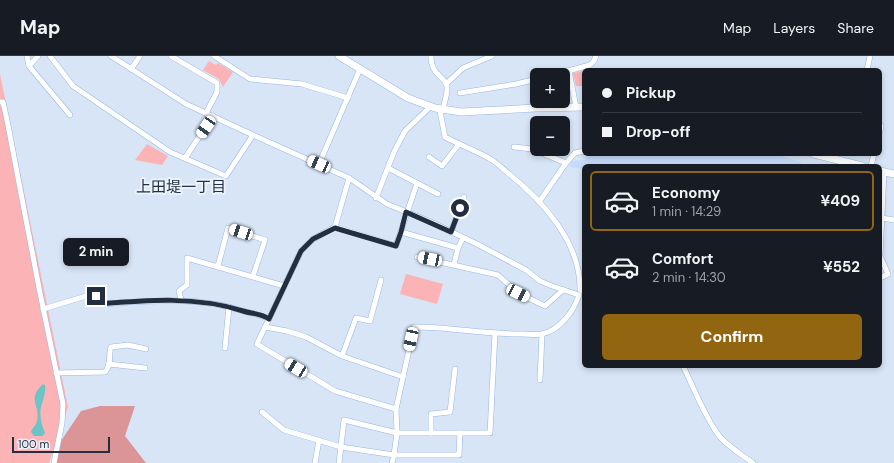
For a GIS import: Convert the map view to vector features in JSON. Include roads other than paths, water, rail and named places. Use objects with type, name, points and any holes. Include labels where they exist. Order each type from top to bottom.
[{"type":"street","points":[[27,56],[29,66],[70,115]]},
{"type":"street","points":[[29,66],[38,56]]},
{"type":"street","points":[[50,56],[73,86],[170,152],[226,176],[253,135]]},
{"type":"street","points":[[111,56],[186,104],[349,178],[376,198],[387,204],[451,232],[526,270],[540,280],[579,295],[577,303],[570,314],[559,325],[542,334],[495,333],[414,327],[396,409],[397,433],[392,463]]},
{"type":"street","points":[[131,69],[140,56]]},
{"type":"street","points":[[171,56],[216,83],[217,92],[206,113]]},
{"type":"street","points":[[214,56],[250,80],[302,84],[348,98]]},
{"type":"street","points":[[339,56],[408,98],[442,110],[461,112],[582,107]]},
{"type":"street","points":[[431,56],[432,67],[447,86],[442,110],[445,137],[492,160],[523,185],[539,202],[566,238],[576,258],[580,276],[580,290],[582,291]]},
{"type":"street","points":[[446,84],[463,68],[492,56]]},
{"type":"street","points":[[570,71],[590,65],[596,56]]},
{"type":"street","points":[[867,68],[870,56]]},
{"type":"street","points":[[319,164],[360,69]]},
{"type":"street","points":[[570,76],[576,107]]},
{"type":"street","points":[[460,93],[530,81]]},
{"type":"street","points":[[0,102],[3,102],[63,404],[62,423],[54,463]]},
{"type":"street","points":[[376,198],[394,152],[405,131],[431,106]]},
{"type":"street","points":[[185,158],[213,116]]},
{"type":"street","points":[[429,157],[442,166],[459,144]]},
{"type":"street","points":[[514,147],[532,149],[566,163]]},
{"type":"street","points":[[539,202],[566,163],[575,153],[582,151]]},
{"type":"street","points":[[834,156],[856,164]]},
{"type":"street","points":[[388,168],[438,194]]},
{"type":"street","points":[[894,174],[882,171],[882,218],[894,220]]},
{"type":"street","points":[[335,228],[349,178]]},
{"type":"street","points":[[396,409],[334,391],[257,344],[301,251],[313,239],[335,228],[396,246],[406,212],[417,183]]},
{"type":"street","points":[[451,232],[464,197]]},
{"type":"street","points":[[218,266],[228,228],[265,240],[253,276]]},
{"type":"street","points":[[401,232],[458,248]]},
{"type":"street","points":[[454,264],[458,248],[463,238]]},
{"type":"street","points":[[417,256],[498,275],[518,293],[545,306],[563,290]]},
{"type":"street","points":[[181,300],[179,291],[187,285],[187,258],[284,286]]},
{"type":"street","points":[[882,260],[888,274],[882,277]]},
{"type":"street","points":[[342,356],[356,318],[370,321],[381,280]]},
{"type":"street","points":[[43,309],[92,294],[96,296],[100,304],[142,300],[181,300],[229,307],[258,314],[269,319]]},
{"type":"street","points":[[225,348],[229,307]]},
{"type":"street","points":[[265,327],[287,331],[306,337],[342,356],[403,377]]},
{"type":"street","points":[[339,463],[344,420],[397,433],[490,433],[495,333]]},
{"type":"street","points":[[540,380],[542,334]]},
{"type":"street","points":[[56,373],[105,372],[108,370],[111,347],[128,345],[146,349]]},
{"type":"street","points":[[109,364],[145,368]]},
{"type":"street","points":[[684,368],[717,434],[732,448],[753,463]]},
{"type":"street","points":[[431,433],[431,414],[450,412],[455,369]]},
{"type":"street","points":[[262,412],[284,430],[341,447],[394,455],[459,455],[460,433]]},
{"type":"street","points":[[315,463],[319,440]]},
{"type":"district","name":"上田堤一丁目","points":[[181,187]]}]
